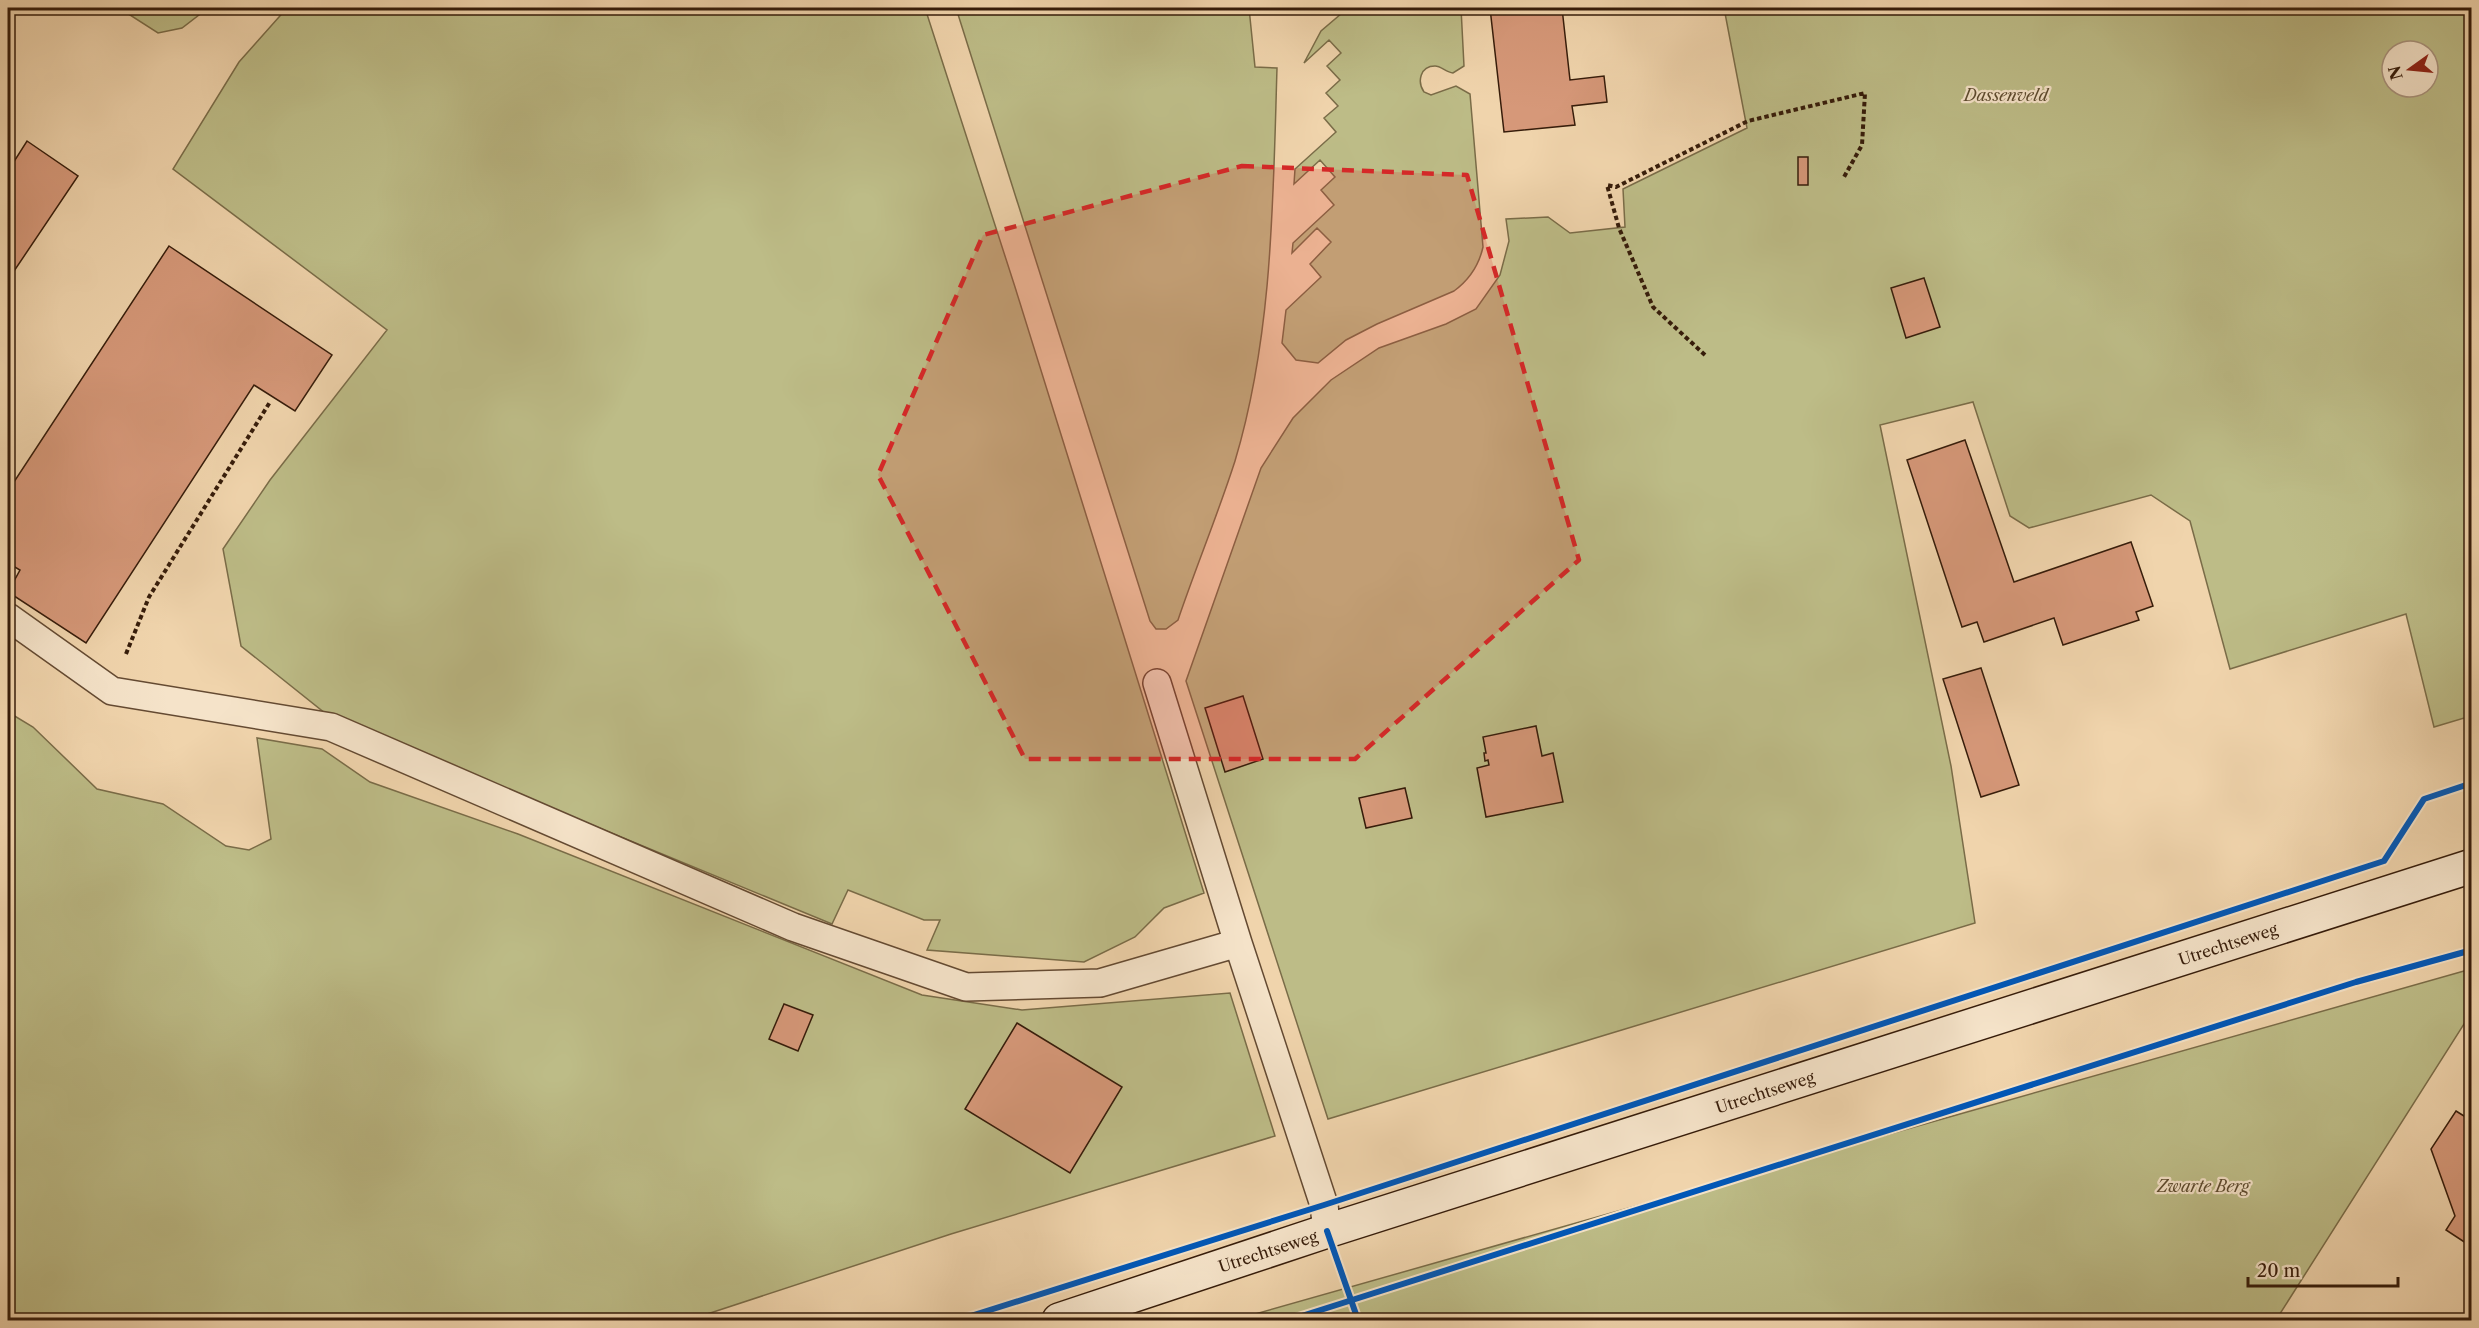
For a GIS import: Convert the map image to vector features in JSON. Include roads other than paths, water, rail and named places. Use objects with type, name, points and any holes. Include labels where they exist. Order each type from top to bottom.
[{"type":"main road","name":"Utrechtseweg","points":[[1059,1320],[1327,1231],[2472,866]]},
{"type":"lane","points":[[8,617],[112,691],[331,727],[793,927],[966,987],[1100,983],[1239,943]]},
{"type":"lane","points":[[1157,682],[1324,1204],[1327,1231]]},
{"type":"park label","name":"Dassenveld","points":[[2006,95]]},
{"type":"park label","name":"Zwarte Berg","points":[[2203,1186]]}]
